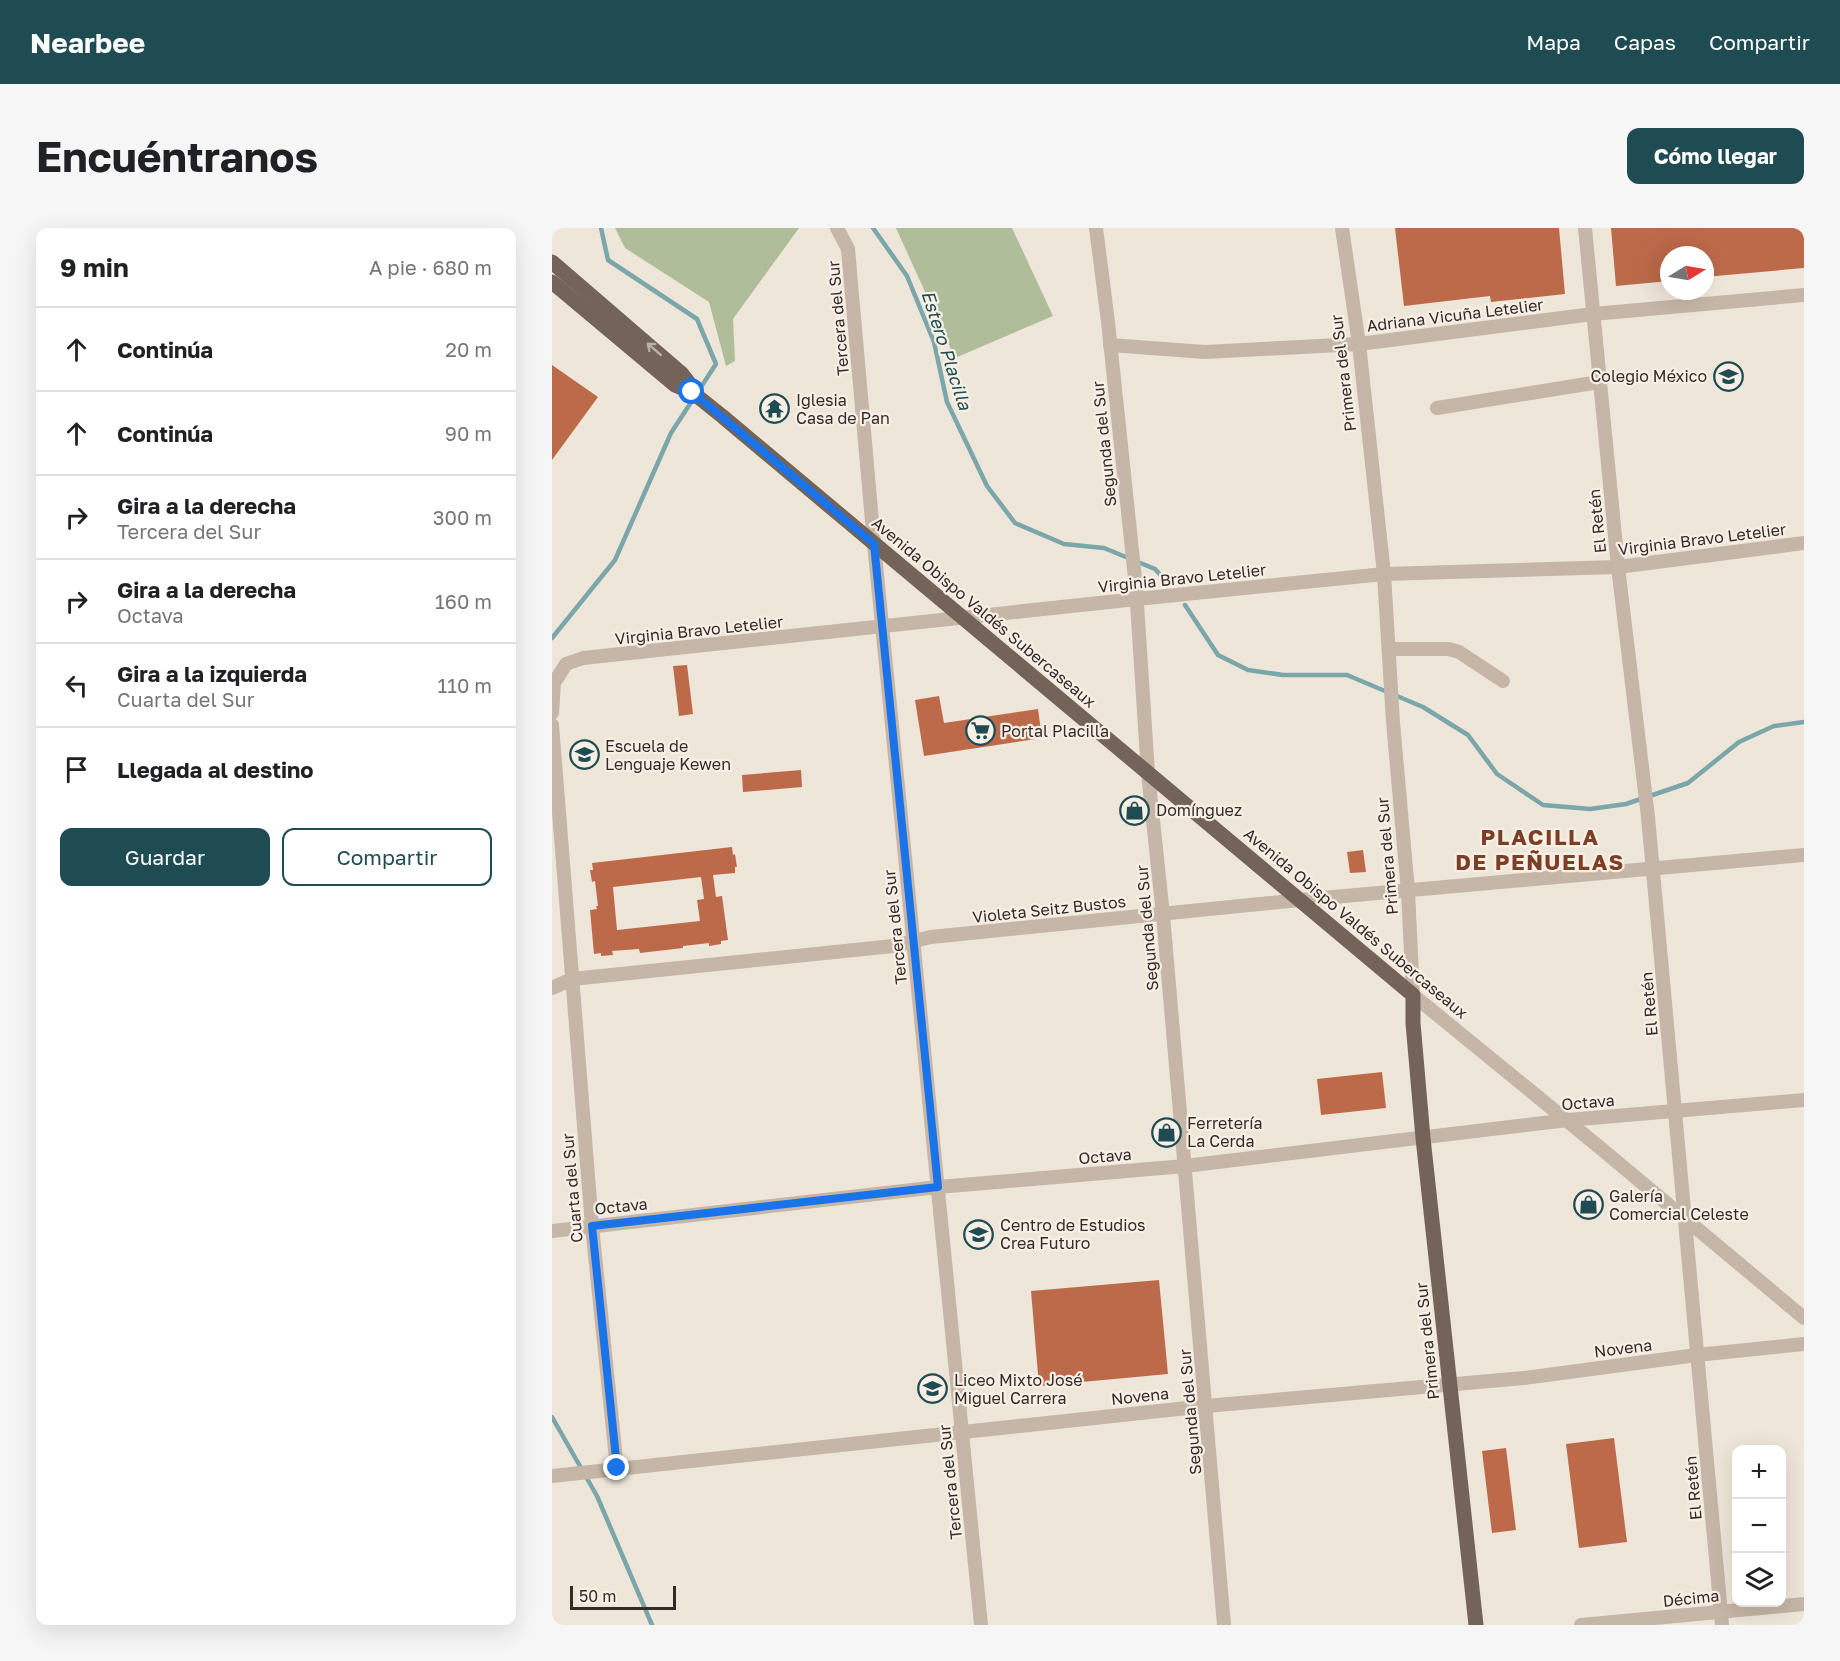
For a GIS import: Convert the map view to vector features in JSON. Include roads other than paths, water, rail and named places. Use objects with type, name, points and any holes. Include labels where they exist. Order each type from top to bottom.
[{"type":"main road","points":[[552,262],[682,374],[692,392]]},
{"type":"main road","points":[[552,282],[675,385],[692,392]]},
{"type":"main road","name":"Avenida Obispo Valdés Subercaseaux","points":[[692,392],[1413,995]]},
{"type":"main road","name":"Primera del Sur","points":[[1413,995],[1413,1023],[1423,1138],[1476,1625]]},
{"type":"street","name":"Tercera del Sur","points":[[837,228],[848,249],[874,544],[981,1625]]},
{"type":"street","name":"Segunda del Sur","points":[[1096,228],[1132,547],[1148,773],[1163,915],[1224,1625]]},
{"type":"street","name":"Primera del Sur","points":[[1342,228],[1359,344],[1384,574],[1393,722],[1408,891],[1413,995]]},
{"type":"street","name":"El Retén","points":[[1585,228],[1618,567],[1653,868],[1721,1618]]},
{"type":"street","name":"Adriana Vicuña Letelier","points":[[1110,345],[1205,352],[1359,344],[1593,314],[1804,295]]},
{"type":"street","points":[[1437,408],[1599,382]]},
{"type":"street","name":"Virginia Bravo Letelier","points":[[552,713],[554,683],[566,664],[583,658],[964,618],[1136,594],[1384,574],[1618,567],[1804,543]]},
{"type":"street","points":[[1389,649],[1449,649],[1472,659],[1503,681]]},
{"type":"street","name":"Cuarta del Sur","points":[[552,725],[592,1226],[617,1468]]},
{"type":"street","name":"Violeta Seitz Bustos","points":[[552,988],[572,980],[893,946],[931,937],[1300,900],[1804,855]]},
{"type":"street","name":"Avenida Obispo Valdés Subercaseaux","points":[[1413,995],[1568,1120],[1804,1318]]},
{"type":"street","name":"Octava","points":[[552,1231],[938,1187],[1185,1166],[1568,1120],[1804,1100]]},
{"type":"street","name":"Novena","points":[[552,1476],[1206,1406],[1524,1378],[1697,1355],[1804,1344]]},
{"type":"street","name":"Décima","points":[[1581,1625],[1721,1618],[1804,1604]]},
{"type":"waterway","points":[[552,638],[615,560],[671,433],[716,364],[697,319],[608,260],[601,228]]},
{"type":"waterway","name":"Estero Placilla","points":[[873,228],[907,276],[934,342],[947,402],[987,486],[1015,523],[1064,544],[1104,548],[1155,569],[1169,584]]},
{"type":"waterway","name":"Estero Placilla","points":[[1185,605],[1218,655],[1248,670],[1283,675],[1347,675],[1423,707],[1468,735],[1497,774],[1543,805],[1590,809],[1626,804],[1688,783],[1739,742],[1774,726],[1804,722]]},
{"type":"waterway","points":[[552,1417],[597,1496],[652,1625]]},
{"type":"place","name":"Colegio México","points":[[1728,376]]},
{"type":"place","name":"Iglesia Casa de Pan","points":[[775,409]]},
{"type":"place","name":"Portal Placilla","points":[[980,731]]},
{"type":"place","name":"Escuela de Lenguaje Kewen","points":[[584,755]]},
{"type":"place","name":"Domínguez","points":[[1135,810]]},
{"type":"place","name":"Ferretería La Cerda","points":[[1166,1132]]},
{"type":"place","name":"Galería Comercial Celeste","points":[[1588,1205]]},
{"type":"place","name":"Centro de Estudios Crea Futuro","points":[[979,1234]]},
{"type":"place","name":"Liceo Mixto José Miguel Carrera","points":[[933,1389]]},
{"type":"district","name":"PLACILLA DE PEÑUELAS","points":[[1540,848]]}]
